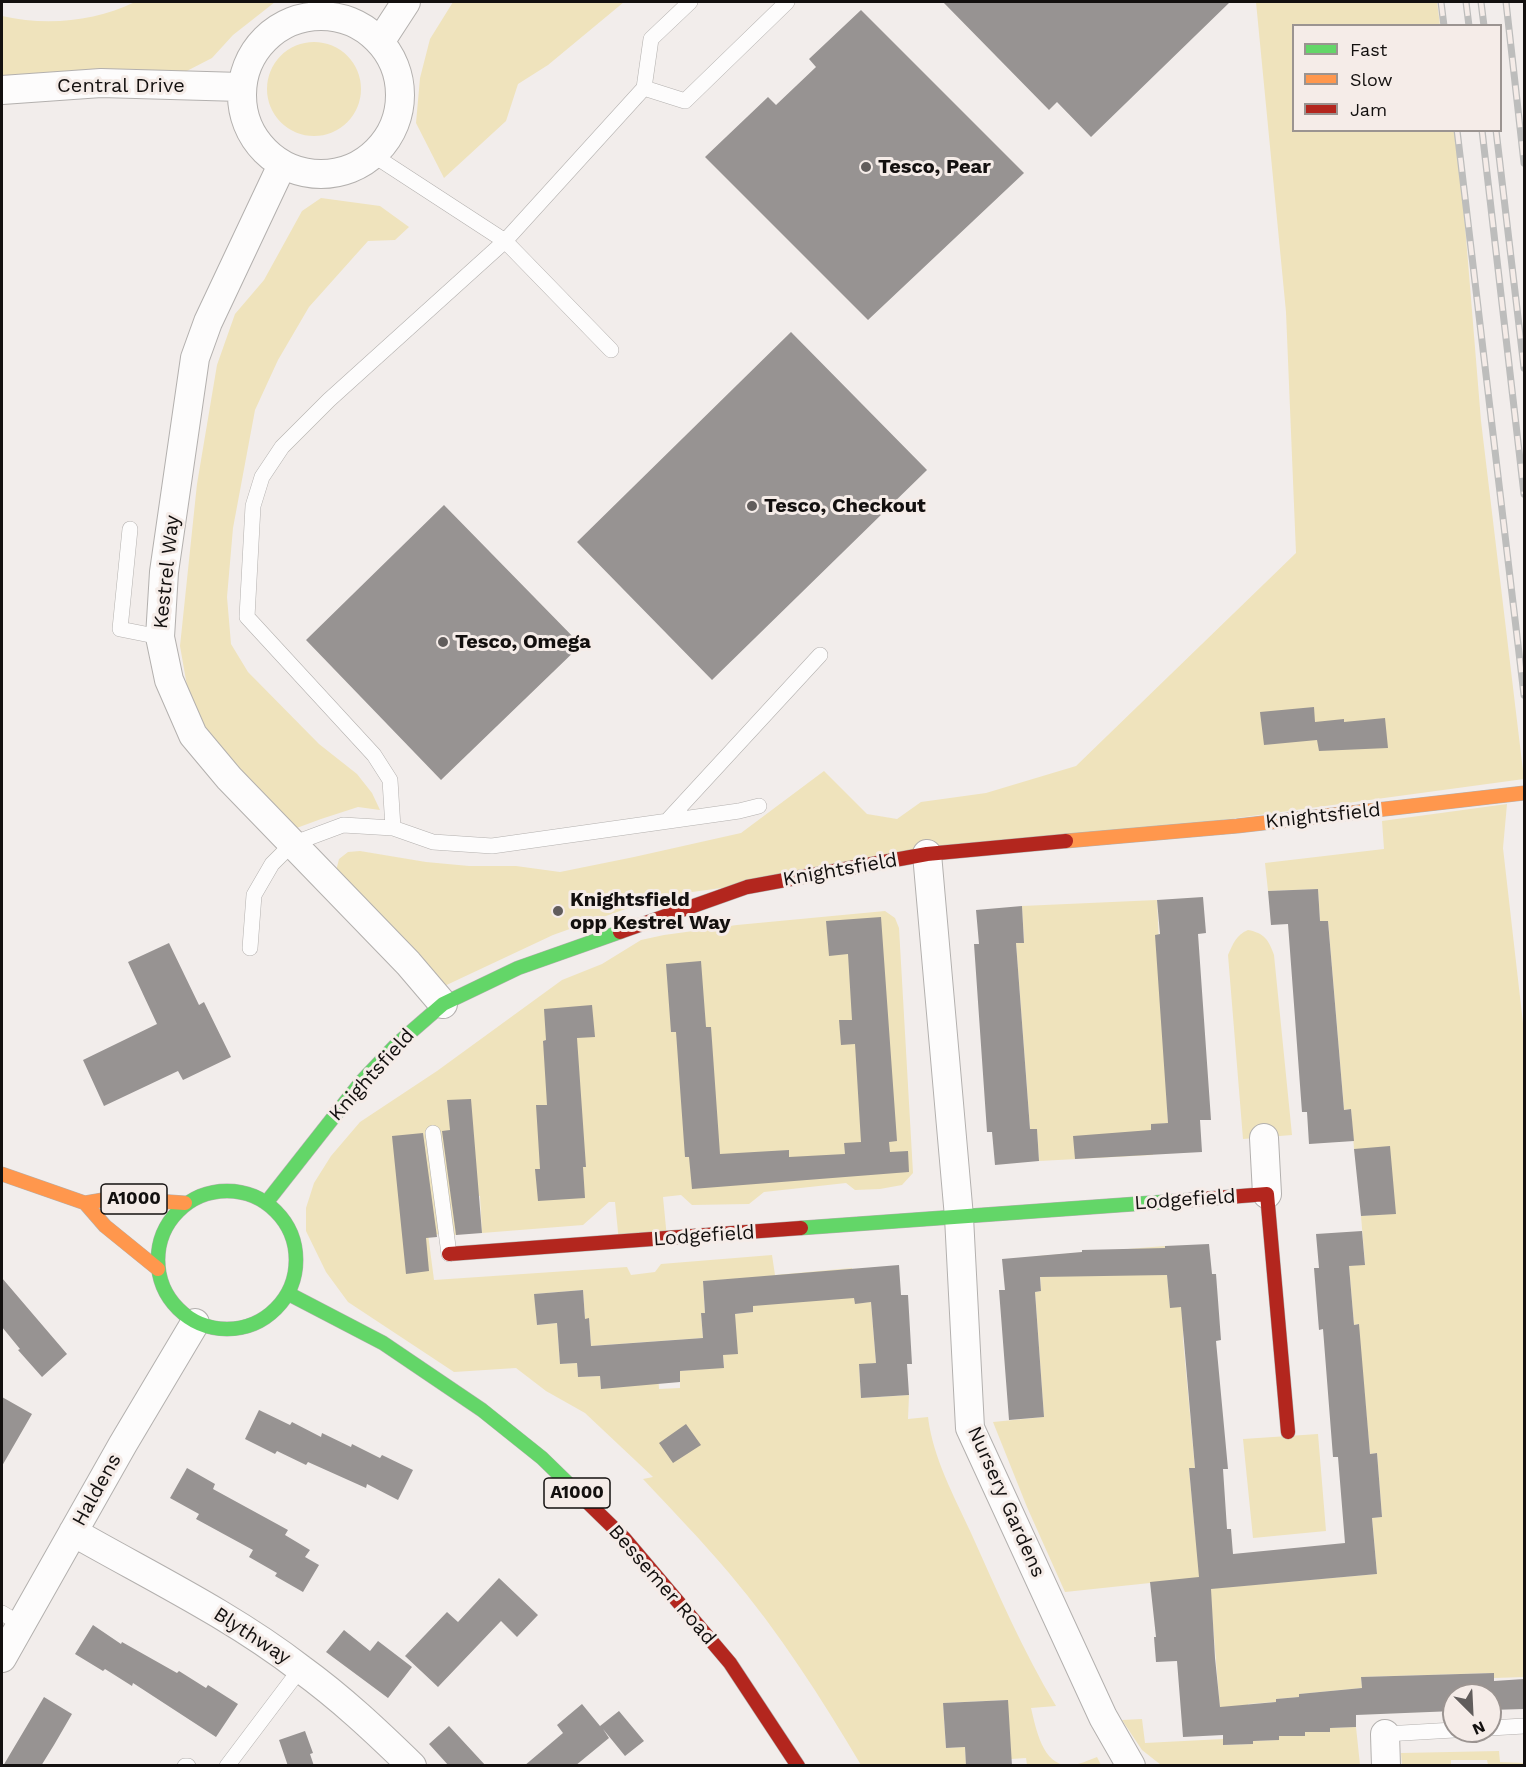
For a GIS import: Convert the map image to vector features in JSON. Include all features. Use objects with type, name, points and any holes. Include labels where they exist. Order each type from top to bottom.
[{"type":"street","points":[[380,42],[406,2]]},
{"type":"street","points":[[309,16],[335,16],[360,25],[380,42],[394,63],[400,87],[399,112],[390,135],[374,155],[353,168],[329,174],[305,173],[282,165],[264,150],[250,132],[242,110],[241,87],[248,62],[263,40],[284,24],[309,16]]},
{"type":"street","name":"Central Drive","points":[[2,90],[100,84],[241,87]]},
{"type":"street","name":"Kestrel Way","points":[[282,165],[208,322],[195,358],[164,572],[160,637],[170,680],[193,735],[229,778],[408,963],[443,1004]]},
{"type":"street","name":"Knightsfield","points":[[266,1203],[362,1081],[397,1044],[443,1004],[519,968],[747,886],[927,854],[1237,826],[1524,794]]},
{"type":"street","points":[[927,854],[959,1217]]},
{"type":"street","points":[[1264,1138],[1288,1432]]},
{"type":"street","name":"A1000","points":[[2,1174],[85,1203],[114,1198],[185,1203]]},
{"type":"street","name":"A1000","points":[[195,1323],[175,1306],[164,1287],[158,1269],[157,1246],[164,1225],[185,1203],[202,1194],[221,1191],[243,1194],[266,1203]]},
{"type":"street","name":"Lodgefield","points":[[449,1254],[1267,1194]]},
{"type":"street","name":"A1000","points":[[85,1203],[105,1226],[158,1269]]},
{"type":"street","points":[[195,1323],[218,1329],[238,1329],[255,1324],[276,1311],[289,1294],[296,1275],[297,1261],[293,1242],[283,1221],[266,1203]]},
{"type":"street","name":"Nursery Gardens","points":[[959,1217],[970,1428],[1103,1717],[1131,1766]]},
{"type":"street","name":"Bessemer Road","points":[[289,1294],[383,1343],[482,1410],[542,1458],[624,1538],[730,1663],[798,1766]]},
{"type":"street","name":"Haldens","points":[[2,1658],[11,1618],[73,1532],[195,1323]]},
{"type":"street","name":"Blythway","points":[[73,1532],[243,1628],[301,1668],[363,1719],[412,1766]]},
{"type":"street","points":[[1385,1734],[1386,1766]]},
{"type":"lane","points":[[393,828],[390,780],[374,755],[247,617],[253,506],[262,477],[282,447],[329,400],[505,241],[644,88],[651,39],[690,2]]},
{"type":"lane","points":[[644,88],[685,101],[787,2]]},
{"type":"lane","points":[[374,155],[505,241],[611,350]]},
{"type":"lane","points":[[130,529],[120,629],[160,637]]},
{"type":"lane","points":[[667,821],[820,655]]},
{"type":"lane","points":[[250,948],[254,895],[272,864],[292,844],[343,825],[393,828],[433,842],[492,846],[739,811],[759,806]]},
{"type":"lane","points":[[433,1133],[449,1254]]},
{"type":"lane","points":[[226,1766],[301,1668]]},
{"type":"lane","points":[[1502,1727],[1524,1726]]},
{"type":"lane","points":[[1385,1734],[1442,1731]]},
{"type":"shaded area","points":[[135,2],[275,2],[233,35],[212,58],[179,75],[2,81],[2,16],[36,21],[70,20],[103,14]]},
{"type":"shaded area","points":[[453,2],[624,2],[548,65],[518,84],[506,121],[444,178],[416,123],[420,78],[430,39]]},
{"type":"shaded area","points":[[1256,2],[1437,2],[1440,24],[1292,24],[1292,132],[1455,132],[1461,176],[1481,421],[1524,779],[692,892],[645,902],[553,935],[438,989],[336,871],[339,859],[348,852],[360,851],[426,862],[469,866],[516,866],[560,872],[741,833],[824,771],[867,814],[897,819],[921,802],[986,793],[1076,766],[1296,553],[1286,312]]},
{"type":"shaded area","points":[[314,42],[332,45],[348,55],[358,71],[361,89],[358,107],[348,123],[332,133],[314,136],[296,133],[280,123],[270,107],[267,89],[270,71],[280,55],[296,45]]},
{"type":"shaded area","points":[[321,198],[380,206],[409,227],[395,240],[368,241],[309,307],[278,360],[255,410],[233,528],[227,597],[231,644],[248,672],[319,744],[357,774],[372,793],[380,810],[358,807],[294,829],[241,776],[205,728],[187,686],[180,646],[197,484],[217,365],[235,314],[264,280],[302,211]]},
{"type":"shaded area","points":[[1507,804],[1503,848],[1524,1032],[1524,1677],[1494,1678],[1493,1673],[1361,1677],[1362,1688],[1299,1694],[1299,1697],[1276,1699],[1276,1702],[1248,1704],[1248,1707],[1220,1710],[1211,1601],[1197,1578],[1065,1592],[1027,1507],[993,1422],[1044,1417],[1035,1292],[1041,1291],[1039,1256],[1165,1246],[1170,1307],[1184,1307],[1183,1339],[1195,1468],[1189,1468],[1195,1533],[1205,1589],[1377,1574],[1372,1518],[1382,1517],[1377,1453],[1370,1454],[1358,1324],[1354,1325],[1349,1266],[1365,1264],[1361,1216],[1396,1213],[1354,1149],[1351,1109],[1344,1110],[1328,921],[1320,921],[1318,889],[1268,891],[1265,863],[1384,849],[1382,821]]},
{"type":"shaded area","points":[[1157,900],[1168,1123],[1151,1125],[1153,1155],[1039,1161],[1037,1129],[1030,1129],[1016,943],[1024,942],[1022,906]]},
{"type":"shaded area","points":[[885,911],[895,918],[899,928],[913,1173],[902,1185],[855,1190],[846,1183],[764,1192],[749,1204],[692,1205],[681,1195],[663,1197],[667,1238],[619,1242],[615,1202],[609,1202],[583,1225],[482,1233],[480,1196],[456,1198],[458,1235],[428,1234],[434,1280],[627,1267],[631,1275],[655,1272],[661,1264],[772,1255],[775,1275],[852,1268],[855,1303],[871,1302],[876,1363],[859,1365],[861,1398],[909,1395],[908,1419],[928,1417],[934,1447],[951,1491],[1021,1642],[1056,1706],[1031,1708],[1038,1736],[1053,1760],[1070,1765],[1027,1765],[1026,1758],[1011,1759],[1007,1700],[943,1703],[946,1748],[965,1747],[966,1765],[861,1765],[815,1691],[747,1595],[719,1561],[643,1479],[653,1477],[585,1413],[546,1391],[516,1368],[454,1372],[348,1302],[326,1272],[306,1231],[306,1208],[314,1183],[331,1156],[360,1122],[437,1071],[562,980],[602,964],[641,940],[737,925]],"holes":[[[751,1278],[753,1312],[735,1314],[723,1355],[724,1367],[680,1371],[680,1388],[659,1389],[658,1372],[601,1389],[600,1376],[578,1377],[577,1363],[560,1364],[557,1323],[537,1325],[535,1294],[583,1290],[585,1319],[589,1319],[591,1346],[703,1338],[701,1313],[705,1313],[703,1281]]]},
{"type":"shaded area","points":[[1248,930],[1265,938],[1274,955],[1292,1135],[1243,1139],[1228,955],[1238,937]]},
{"type":"shaded area","points":[[1318,1434],[1326,1531],[1253,1538],[1243,1439]]},
{"type":"shaded area","points":[[1142,1719],[1145,1743],[1223,1739],[1224,1745],[1253,1744],[1253,1741],[1278,1740],[1279,1736],[1304,1736],[1305,1732],[1329,1732],[1330,1728],[1356,1727],[1360,1765],[1161,1765],[1142,1750],[1122,1720]]},
{"type":"shaded area","points":[[1499,1751],[1500,1762],[1524,1763],[1524,1765],[1488,1765],[1487,1760],[1451,1760],[1451,1765],[1402,1765],[1401,1753]]},
{"type":"shaded area","points":[[1097,1757],[1101,1765],[1070,1765]]},
{"type":"building","points":[[943,2],[1230,2],[1091,137],[1057,102],[1049,110]]},
{"type":"building","name":"Tesco, Pear","points":[[861,10],[1024,173],[868,320],[705,157],[768,97],[776,105],[816,67],[809,59]]},
{"type":"building","name":"Tesco, Checkout","points":[[791,332],[927,470],[712,680],[577,542]]},
{"type":"building","name":"Tesco, Omega","points":[[444,505],[581,645],[441,780],[306,640]]},
{"type":"building","points":[[1314,707],[1315,722],[1385,718],[1388,748],[1319,751],[1317,740],[1264,745],[1260,712]]},
{"type":"building","points":[[1318,889],[1320,921],[1328,921],[1344,1110],[1351,1109],[1354,1141],[1309,1144],[1307,1112],[1302,1112],[1288,924],[1271,925],[1268,891]]},
{"type":"building","points":[[1203,897],[1206,933],[1198,934],[1211,1120],[1200,1120],[1202,1152],[1075,1159],[1073,1136],[1151,1130],[1151,1124],[1168,1123],[1155,935],[1160,934],[1157,900]]},
{"type":"building","points":[[1022,906],[1024,943],[1016,943],[1030,1129],[1037,1129],[1039,1161],[995,1165],[992,1132],[987,1132],[974,944],[979,944],[976,910]]},
{"type":"building","points":[[881,917],[897,1141],[889,1142],[890,1152],[908,1151],[909,1172],[692,1189],[689,1157],[685,1157],[676,1032],[671,1032],[666,964],[701,961],[706,1027],[711,1027],[720,1154],[789,1150],[789,1157],[845,1154],[844,1143],[861,1142],[855,1044],[841,1045],[839,1020],[852,1020],[848,954],[829,956],[826,921]]},
{"type":"building","points":[[169,943],[199,1005],[204,1002],[231,1057],[183,1080],[178,1071],[104,1106],[83,1060],[157,1024],[128,962]]},
{"type":"building","points":[[592,1005],[595,1037],[577,1038],[586,1167],[583,1167],[585,1198],[538,1201],[535,1169],[540,1169],[536,1105],[547,1105],[543,1041],[546,1040],[544,1009]]},
{"type":"building","points":[[471,1099],[482,1233],[456,1235],[442,1131],[450,1130],[447,1100]]},
{"type":"building","points":[[423,1133],[437,1237],[426,1238],[429,1271],[406,1274],[392,1136]]},
{"type":"building","points":[[1390,1146],[1396,1214],[1361,1216],[1354,1149]]},
{"type":"building","points":[[1362,1231],[1365,1265],[1349,1266],[1354,1325],[1359,1324],[1370,1454],[1377,1453],[1382,1517],[1372,1518],[1377,1574],[1211,1589],[1220,1707],[1276,1702],[1276,1699],[1299,1697],[1299,1694],[1362,1688],[1361,1677],[1494,1673],[1494,1681],[1524,1679],[1524,1709],[1502,1710],[1502,1683],[1442,1683],[1442,1711],[1356,1715],[1356,1727],[1330,1728],[1330,1732],[1305,1732],[1305,1736],[1279,1736],[1279,1740],[1253,1741],[1253,1744],[1223,1745],[1223,1735],[1183,1737],[1177,1661],[1156,1662],[1154,1637],[1156,1637],[1150,1582],[1199,1577],[1189,1468],[1195,1468],[1181,1307],[1170,1308],[1167,1275],[1040,1277],[1041,1291],[1035,1292],[1044,1417],[1009,1420],[999,1290],[1005,1290],[1002,1259],[1082,1252],[1082,1250],[1165,1248],[1165,1246],[1209,1244],[1212,1274],[1216,1274],[1221,1340],[1216,1341],[1228,1469],[1223,1469],[1227,1529],[1231,1529],[1233,1554],[1345,1543],[1338,1457],[1333,1457],[1323,1329],[1319,1330],[1314,1268],[1319,1268],[1316,1234]]},
{"type":"building","points":[[899,1265],[901,1295],[908,1295],[912,1364],[907,1364],[909,1395],[861,1398],[859,1364],[876,1363],[871,1302],[855,1304],[854,1298],[753,1306],[753,1312],[735,1314],[738,1354],[723,1355],[724,1368],[680,1371],[680,1382],[601,1389],[600,1376],[578,1377],[577,1363],[560,1364],[557,1323],[537,1325],[534,1294],[583,1290],[585,1319],[589,1318],[591,1346],[703,1338],[701,1313],[705,1313],[703,1281]]},
{"type":"building","points":[[2,1278],[67,1354],[42,1377],[18,1350],[20,1349],[2,1327]]},
{"type":"building","points":[[2,1397],[32,1414],[2,1466]]},
{"type":"building","points":[[259,1410],[290,1425],[292,1422],[321,1437],[322,1433],[380,1458],[382,1455],[413,1470],[398,1500],[367,1484],[366,1488],[308,1462],[306,1465],[277,1451],[275,1454],[245,1439]]},
{"type":"building","points":[[686,1424],[701,1445],[673,1463],[659,1443]]},
{"type":"building","points":[[187,1468],[215,1484],[213,1489],[288,1530],[285,1535],[310,1550],[305,1557],[319,1565],[303,1592],[275,1576],[277,1573],[249,1557],[253,1550],[196,1519],[199,1514],[170,1498]]},
{"type":"building","points":[[499,1578],[538,1615],[517,1637],[501,1621],[438,1687],[405,1656],[447,1612],[458,1622]]},
{"type":"building","points":[[93,1625],[121,1644],[122,1642],[177,1673],[179,1671],[206,1688],[208,1685],[238,1704],[216,1737],[133,1683],[132,1686],[75,1654]]},
{"type":"building","points":[[344,1630],[370,1651],[378,1641],[412,1667],[388,1698],[326,1652]]},
{"type":"building","points":[[44,1697],[72,1714],[54,1745],[41,1766],[3,1766]]},
{"type":"building","points":[[1008,1700],[1012,1766],[966,1766],[965,1747],[946,1748],[943,1703]]},
{"type":"building","points":[[582,1704],[600,1726],[619,1711],[644,1741],[625,1756],[603,1729],[609,1738],[575,1766],[524,1766],[563,1733],[557,1725]]},
{"type":"building","points":[[449,1726],[486,1766],[449,1766],[429,1744]]},
{"type":"building","points":[[305,1731],[313,1753],[310,1754],[314,1766],[288,1766],[279,1740]]},
{"type":"railway","points":[[1441,2],[1444,24]]},
{"type":"railway","points":[[1466,2],[1469,24]]},
{"type":"railway","points":[[1481,2],[1484,24]]},
{"type":"railway","points":[[1506,2],[1524,163]]},
{"type":"railway","points":[[1457,132],[1524,695]]},
{"type":"railway","points":[[1482,132],[1524,494]]},
{"type":"railway","points":[[1496,132],[1524,368]]},
{"type":"traffic: fast","points":[[266,1203],[362,1081],[397,1044],[443,1004],[518,968],[620,932]]},
{"type":"traffic: fast","points":[[227,1191],[253,1196],[276,1211],[291,1234],[296,1260],[291,1286],[276,1309],[253,1324],[227,1329],[201,1324],[178,1309],[163,1286],[158,1260],[163,1234],[178,1211],[201,1196],[227,1191]]},
{"type":"traffic: fast","points":[[801,1228],[1190,1200]]},
{"type":"traffic: fast","points":[[289,1294],[383,1343],[482,1410],[542,1458],[582,1497]]},
{"type":"traffic: slow","points":[[1066,841],[1237,826],[1524,793]]},
{"type":"traffic: slow","points":[[2,1174],[85,1203],[114,1198],[185,1203]]},
{"type":"traffic: slow","points":[[85,1203],[105,1226],[158,1269]]},
{"type":"traffic: jam","points":[[620,932],[747,887],[927,854],[1066,841]]},
{"type":"traffic: jam","points":[[1190,1200],[1267,1194],[1288,1432]]},
{"type":"traffic: jam","points":[[449,1254],[801,1228]]},
{"type":"traffic: jam","points":[[582,1497],[624,1538],[730,1663],[798,1766]]},
{"type":"place","name":"Tesco, Pear","points":[[866,167]]},
{"type":"place","name":"Tesco, Checkout","points":[[752,506]]},
{"type":"place","name":"Tesco, Omega","points":[[443,642]]},
{"type":"place","name":"Knightsfield opp Kestrel Way","points":[[558,911]]}]
